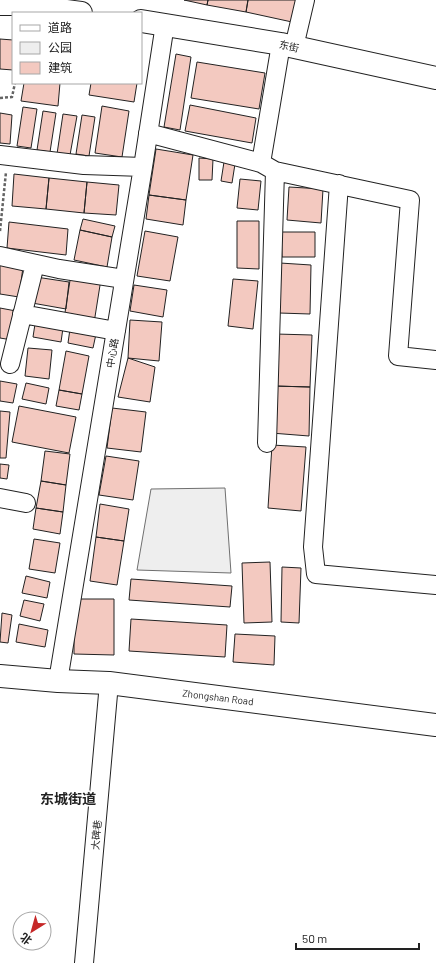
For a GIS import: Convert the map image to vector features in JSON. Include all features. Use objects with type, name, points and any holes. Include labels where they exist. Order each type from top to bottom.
[{"type":"main road","points":[[11,3],[73,12]]},
{"type":"main road","name":"东街","points":[[142,21],[287,46],[436,78]]},
{"type":"main road","name":"Zhongshan Road","points":[[0,676],[58,681],[109,683],[436,725]]},
{"type":"street","points":[[267,444],[268,167],[287,46],[305,0]]},
{"type":"street","name":"中心路","points":[[58,681],[143,167],[165,24]]},
{"type":"street","points":[[148,133],[268,167],[410,200],[398,356],[436,360]]},
{"type":"street","points":[[4,155],[84,165],[143,167]]},
{"type":"street","points":[[339,184],[312,547],[316,574],[436,585]]},
{"type":"street","points":[[0,256],[35,264],[124,279]]},
{"type":"street","points":[[10,364],[35,264]]},
{"type":"street","points":[[22,314],[116,331]]},
{"type":"street","points":[[0,498],[26,503]]},
{"type":"street","name":"大碑巷","points":[[84,963],[109,683]]},
{"type":"path","points":[[0,98],[12,97],[15,84]]},
{"type":"path","points":[[0,231],[4,155]]},
{"type":"green space","points":[[225,488],[231,573],[137,570],[151,489]]},
{"type":"building","points":[[184,0],[208,0],[207,5]]},
{"type":"building","points":[[208,0],[248,0],[246,12],[207,5]]},
{"type":"building","points":[[248,0],[297,0],[292,22],[246,12]]},
{"type":"building","points":[[0,39],[12,40],[12,70],[0,69]]},
{"type":"building","points":[[176,54],[191,57],[180,130],[164,127]]},
{"type":"building","points":[[197,62],[265,73],[259,109],[191,98]]},
{"type":"building","points":[[24,84],[60,84],[58,106],[21,101]]},
{"type":"building","points":[[91,84],[137,84],[134,102],[89,95]]},
{"type":"building","points":[[190,105],[256,118],[252,143],[185,131]]},
{"type":"building","points":[[102,106],[129,111],[122,157],[95,153]]},
{"type":"building","points":[[23,107],[37,109],[31,148],[17,146]]},
{"type":"building","points":[[43,111],[56,113],[50,152],[37,150]]},
{"type":"building","points":[[0,113],[12,115],[10,144],[0,143]]},
{"type":"building","points":[[63,114],[77,116],[70,155],[57,154]]},
{"type":"building","points":[[82,115],[95,117],[89,156],[76,154]]},
{"type":"building","points":[[156,149],[193,155],[186,200],[149,195]]},
{"type":"building","points":[[199,158],[213,159],[212,180],[199,180]]},
{"type":"building","points":[[224,162],[235,164],[232,183],[221,181]]},
{"type":"building","points":[[14,174],[49,178],[46,209],[12,206]]},
{"type":"building","points":[[49,178],[87,182],[84,213],[46,209]]},
{"type":"building","points":[[240,179],[261,181],[258,210],[237,208]]},
{"type":"building","points":[[87,182],[119,185],[116,215],[84,213]]},
{"type":"building","points":[[289,187],[323,189],[321,223],[287,220]]},
{"type":"building","points":[[149,195],[186,200],[183,225],[146,219]]},
{"type":"building","points":[[83,219],[115,226],[112,237],[80,230]]},
{"type":"building","points":[[237,221],[259,221],[259,269],[237,268]]},
{"type":"building","points":[[9,222],[68,229],[66,255],[7,248]]},
{"type":"building","points":[[80,230],[112,237],[107,267],[74,260]]},
{"type":"building","points":[[145,231],[178,237],[170,281],[137,276]]},
{"type":"building","points":[[281,232],[315,232],[315,257],[282,257]]},
{"type":"building","points":[[280,263],[311,265],[310,314],[279,313]]},
{"type":"building","points":[[0,264],[23,267],[19,297],[0,294]]},
{"type":"building","points":[[71,274],[101,279],[94,323],[64,319]]},
{"type":"building","points":[[36,277],[69,282],[66,309],[32,303]]},
{"type":"building","points":[[233,279],[258,281],[253,329],[228,326]]},
{"type":"building","points":[[134,285],[167,290],[163,317],[130,311]]},
{"type":"building","points":[[0,308],[16,311],[12,340],[0,338]]},
{"type":"building","points":[[130,320],[162,322],[159,361],[128,358]]},
{"type":"building","points":[[35,324],[63,328],[61,342],[33,337]]},
{"type":"building","points":[[70,329],[96,334],[93,348],[68,343]]},
{"type":"building","points":[[276,334],[312,335],[310,387],[274,386]]},
{"type":"building","points":[[28,348],[52,350],[49,379],[25,376]]},
{"type":"building","points":[[66,351],[89,356],[82,394],[59,390]]},
{"type":"building","points":[[128,358],[155,367],[150,402],[118,397]]},
{"type":"building","points":[[0,381],[17,384],[13,403],[0,401]]},
{"type":"building","points":[[26,383],[49,388],[46,404],[22,399]]},
{"type":"building","points":[[274,386],[310,387],[309,436],[271,433]]},
{"type":"building","points":[[59,390],[82,394],[79,410],[56,406]]},
{"type":"building","points":[[19,406],[76,417],[69,453],[12,442]]},
{"type":"building","points":[[112,408],[146,412],[141,452],[107,448]]},
{"type":"building","points":[[0,411],[10,412],[6,458],[0,458]]},
{"type":"building","points":[[272,445],[306,447],[301,511],[268,508]]},
{"type":"building","points":[[45,451],[70,454],[66,485],[41,481]]},
{"type":"building","points":[[106,456],[139,461],[133,500],[99,495]]},
{"type":"building","points":[[0,464],[9,465],[7,479],[0,478]]},
{"type":"building","points":[[41,481],[66,485],[63,512],[36,508]]},
{"type":"building","points":[[100,504],[129,509],[124,541],[96,537]]},
{"type":"building","points":[[36,508],[63,512],[60,534],[33,529]]},
{"type":"building","points":[[96,537],[124,541],[117,585],[90,581]]},
{"type":"building","points":[[34,539],[60,543],[55,573],[29,569]]},
{"type":"building","points":[[270,562],[272,622],[244,623],[242,563]]},
{"type":"building","points":[[282,567],[301,568],[299,623],[281,622]]},
{"type":"building","points":[[26,576],[50,582],[47,598],[22,593]]},
{"type":"building","points":[[131,579],[232,586],[230,607],[129,600]]},
{"type":"building","points":[[74,599],[114,599],[114,655],[74,654]]},
{"type":"building","points":[[24,600],[44,604],[40,621],[20,616]]},
{"type":"building","points":[[2,613],[12,615],[8,643],[0,642]]},
{"type":"building","points":[[131,619],[227,625],[225,657],[129,651]]},
{"type":"building","points":[[19,624],[48,630],[45,647],[16,642]]},
{"type":"building","points":[[235,634],[275,636],[274,665],[233,662]]},
{"type":"district","name":"东城街道","points":[[68,799]]}]
